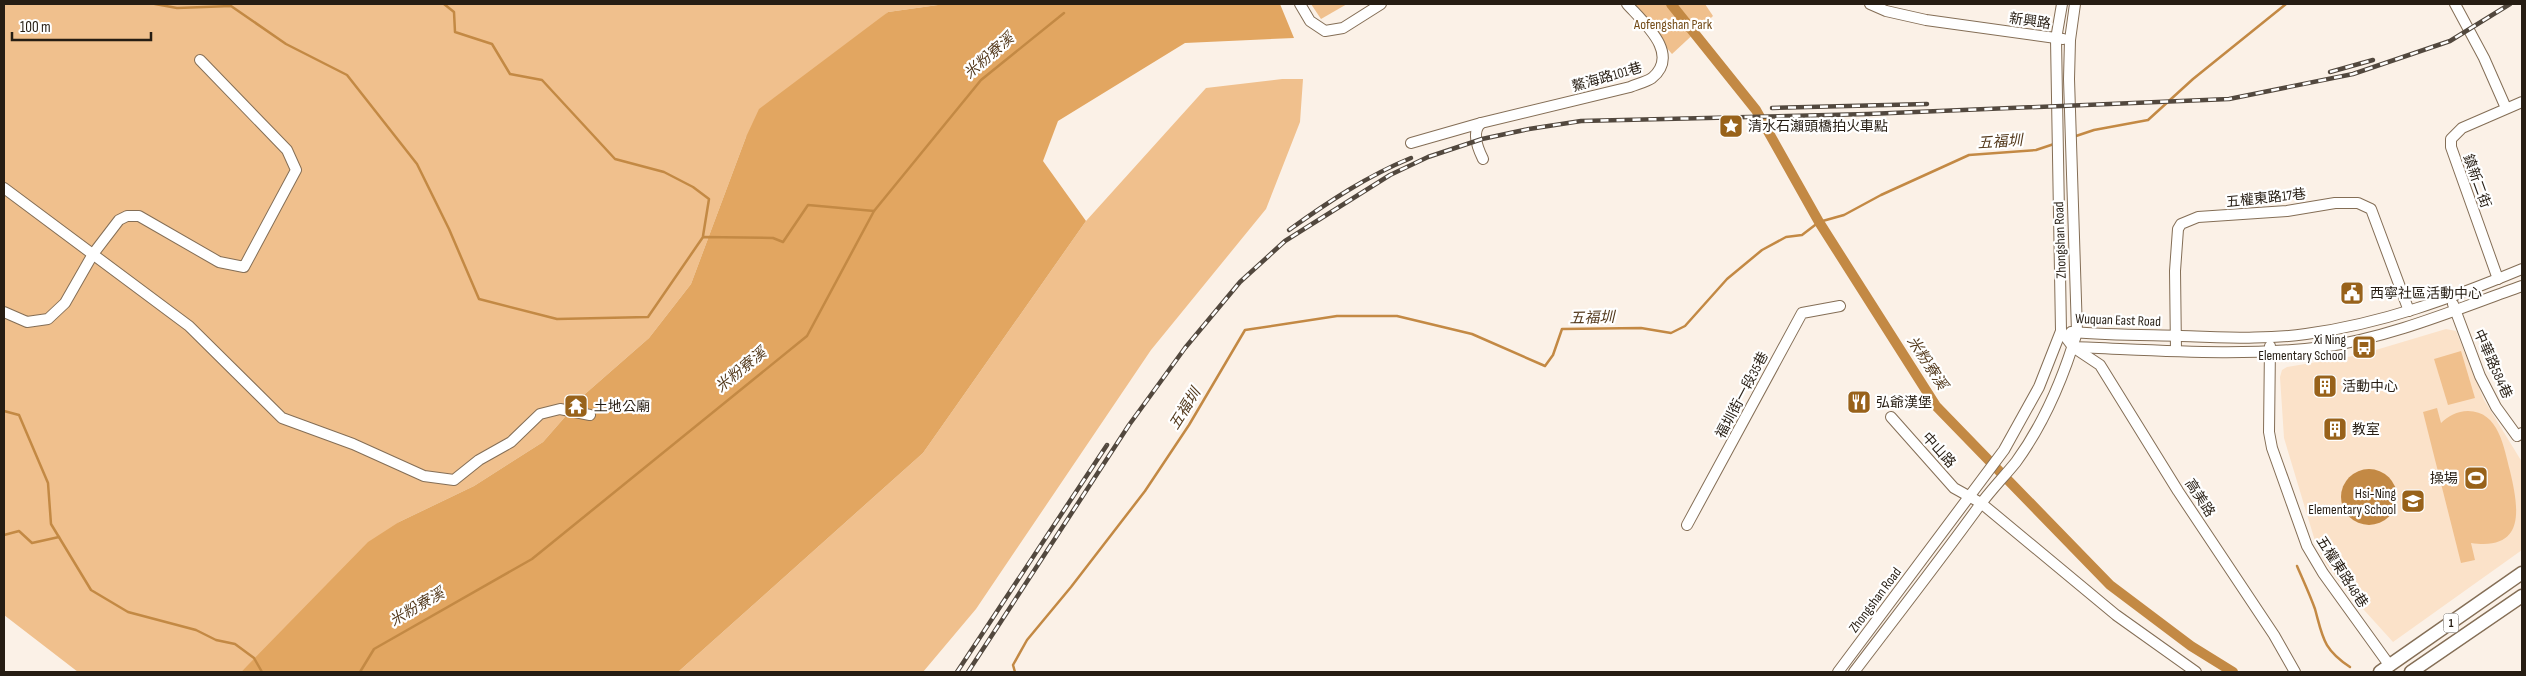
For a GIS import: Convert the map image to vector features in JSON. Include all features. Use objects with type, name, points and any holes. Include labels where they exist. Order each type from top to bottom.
[{"type":"main road","name":"1","points":[[2385,669],[2522,573]]},
{"type":"main road","name":"1","points":[[2411,672],[2522,596]]},
{"type":"street","points":[[1300,4],[1310,21],[1325,31],[1334,31],[1381,4]]},
{"type":"street","name":"鰲海路101巷","points":[[1411,143],[1481,123],[1630,87],[1651,79],[1660,69],[1664,58],[1661,47],[1627,4]]},
{"type":"street","name":"新興路","points":[[1870,4],[1886,11],[1926,20],[2070,40]]},
{"type":"street","name":"Zhongshan Road","points":[[1838,672],[2004,450],[2039,387],[2062,331],[2056,39],[2062,4]]},
{"type":"street","name":"Zhongshan Road","points":[[1854,672],[1981,503],[2016,462],[2040,426],[2059,388],[2073,347],[2077,332],[2070,139],[2070,40],[2075,4]]},
{"type":"street","points":[[2455,4],[2506,108]]},
{"type":"street","points":[[4,312],[27,322],[48,319],[65,303],[93,254],[119,220],[127,216],[139,216],[219,262],[244,267],[296,170],[287,150],[200,60]]},
{"type":"street","name":"鎮新二街","points":[[2498,279],[2451,147],[2451,139],[2462,128],[2522,102]]},
{"type":"street","points":[[1481,123],[1476,132],[1478,148],[1483,158]]},
{"type":"street","points":[[4,188],[189,326],[282,418],[353,444],[424,476],[454,480],[479,460],[511,442],[540,414],[560,409],[590,415]]},
{"type":"street","name":"五權東路17巷","points":[[2176,351],[2175,270],[2178,229],[2181,224],[2198,218],[2287,212],[2335,203],[2358,202],[2371,209],[2409,312]]},
{"type":"street","name":"Wuquan East Road","points":[[2062,331],[2176,336],[2270,337],[2346,328],[2451,299],[2522,269]]},
{"type":"street","name":"Wuquan East Road","points":[[2062,331],[2073,347],[2270,352],[2324,346],[2367,338],[2456,310],[2522,286]]},
{"type":"street","name":"中華路584巷","points":[[2451,299],[2480,376],[2496,407],[2520,435]]},
{"type":"street","name":"福圳街一段35巷","points":[[1687,524],[1802,313],[1840,306]]},
{"type":"street","name":"五權東路48巷","points":[[2270,337],[2269,432],[2272,448],[2307,546],[2322,573],[2385,669]]},
{"type":"street","name":"高美路","points":[[2073,347],[2100,365],[2178,491],[2274,635],[2296,672]]},
{"type":"street","name":"中山路","points":[[1892,417],[1954,488],[1981,503],[2116,615],[2196,672]]},
{"type":"street","points":[[1859,645],[1869,652]]},
{"type":"shaded area","points":[[945,4],[1280,4],[1294,38],[1185,43],[1058,121],[1043,161],[1086,221],[923,453],[678,672],[241,672],[368,542],[399,522],[474,486],[543,442],[585,394],[649,338],[691,284],[746,137],[759,109],[888,12]]},
{"type":"shaded area","name":"Hsi-Ning Elementary School","points":[[2446,329],[2456,331],[2484,400],[2522,462],[2522,550],[2393,642],[2345,589],[2325,562],[2315,541],[2284,438],[2280,377],[2282,370],[2287,367],[2359,355]]},
{"type":"shaded area","points":[[2364,469],[2374,469],[2389,477],[2395,486],[2397,497],[2395,508],[2389,517],[2374,525],[2364,525],[2353,520],[2346,513],[2341,502],[2341,492],[2346,481],[2353,474]]},
{"type":"green space","points":[[4,4],[945,4],[888,12],[746,137],[691,284],[649,338],[585,394],[543,442],[474,486],[399,522],[241,672],[78,672],[4,615]]},
{"type":"green space","points":[[1311,4],[1347,4],[1321,19]]},
{"type":"green space","name":"Aofengshan Park","points":[[1629,4],[1705,4],[1713,16],[1672,54]]},
{"type":"green space","points":[[1282,79],[1303,79],[1300,122],[1266,209],[1151,350],[976,609],[923,672],[678,672],[923,453],[1086,221],[1206,88]]},
{"type":"green space","points":[[2461,351],[2475,398],[2448,405],[2434,359]]},
{"type":"green space","points":[[2437,408],[2441,423],[2453,414],[2460,412],[2468,411],[2487,417],[2498,432],[2502,442],[2513,485],[2516,513],[2510,534],[2502,540],[2489,544],[2471,543],[2475,560],[2461,563],[2423,412]]},
{"type":"waterway","points":[[155,4],[177,8],[231,6],[286,44],[347,75],[417,164],[449,229],[479,299],[557,319],[648,317],[703,237],[773,238],[783,242],[808,205],[874,211]]},
{"type":"waterway","points":[[444,4],[454,12],[455,32],[492,44],[510,74],[542,80],[615,159],[664,172],[693,187],[709,199],[703,236]]},
{"type":"waterway","name":"米粉寮溪","points":[[1671,4],[1756,110],[1819,222],[1936,406],[2110,585],[2191,646],[2233,672]]},
{"type":"waterway","name":"五福圳","points":[[2073,137],[2094,130],[2148,120],[2193,79],[2286,4]]},
{"type":"waterway","name":"米粉寮溪","points":[[360,672],[374,649],[532,559],[807,336],[874,211],[981,80],[1064,13]]},
{"type":"waterway","name":"五福圳","points":[[1015,672],[1013,665],[1027,640],[1071,587],[1145,491],[1189,425],[1245,330],[1337,316],[1397,316],[1472,334],[1545,366],[1553,355],[1562,329],[1641,328],[1671,333],[1685,326],[1727,279],[1762,250],[1786,237],[1802,235],[1819,222],[1844,215],[1881,195],[1969,155],[2036,150],[2054,144]]},
{"type":"waterway","points":[[4,411],[19,415],[48,483],[51,524],[91,590],[128,612],[196,630],[216,640],[235,644],[254,658],[262,672]]},
{"type":"waterway","points":[[4,535],[19,531],[32,543],[59,537]]},
{"type":"waterway","points":[[2297,566],[2313,604],[2325,642],[2334,654],[2350,667]]},
{"type":"railway","points":[[968,672],[1129,425],[1185,348],[1240,282],[1285,241],[1390,175],[1428,157],[1482,139],[1581,121],[1868,114],[2229,99],[2353,74],[2450,41],[2510,4]]},
{"type":"railway","points":[[2330,72],[2373,60]]},
{"type":"railway","points":[[1772,108],[1927,104]]},
{"type":"railway","points":[[1289,230],[1348,190],[1411,158]]},
{"type":"railway","points":[[957,672],[1107,445]]},
{"type":"place","name":"清水石瀨頭橋拍火車點","points":[[1731,126]]},
{"type":"place","name":"西寧社區活動中心","points":[[2352,293]]},
{"type":"place","name":"Xi Ning Elementary School","points":[[2364,347]]},
{"type":"place","name":"活動中心","points":[[2325,386]]},
{"type":"place","name":"弘爺漢堡","points":[[1859,402]]},
{"type":"place","name":"土地公廟","points":[[576,406]]},
{"type":"place","name":"教室","points":[[2335,429]]},
{"type":"place","name":"操場","points":[[2476,478]]},
{"type":"place","name":"Hsi-Ning Elementary School","points":[[2413,501]]}]
